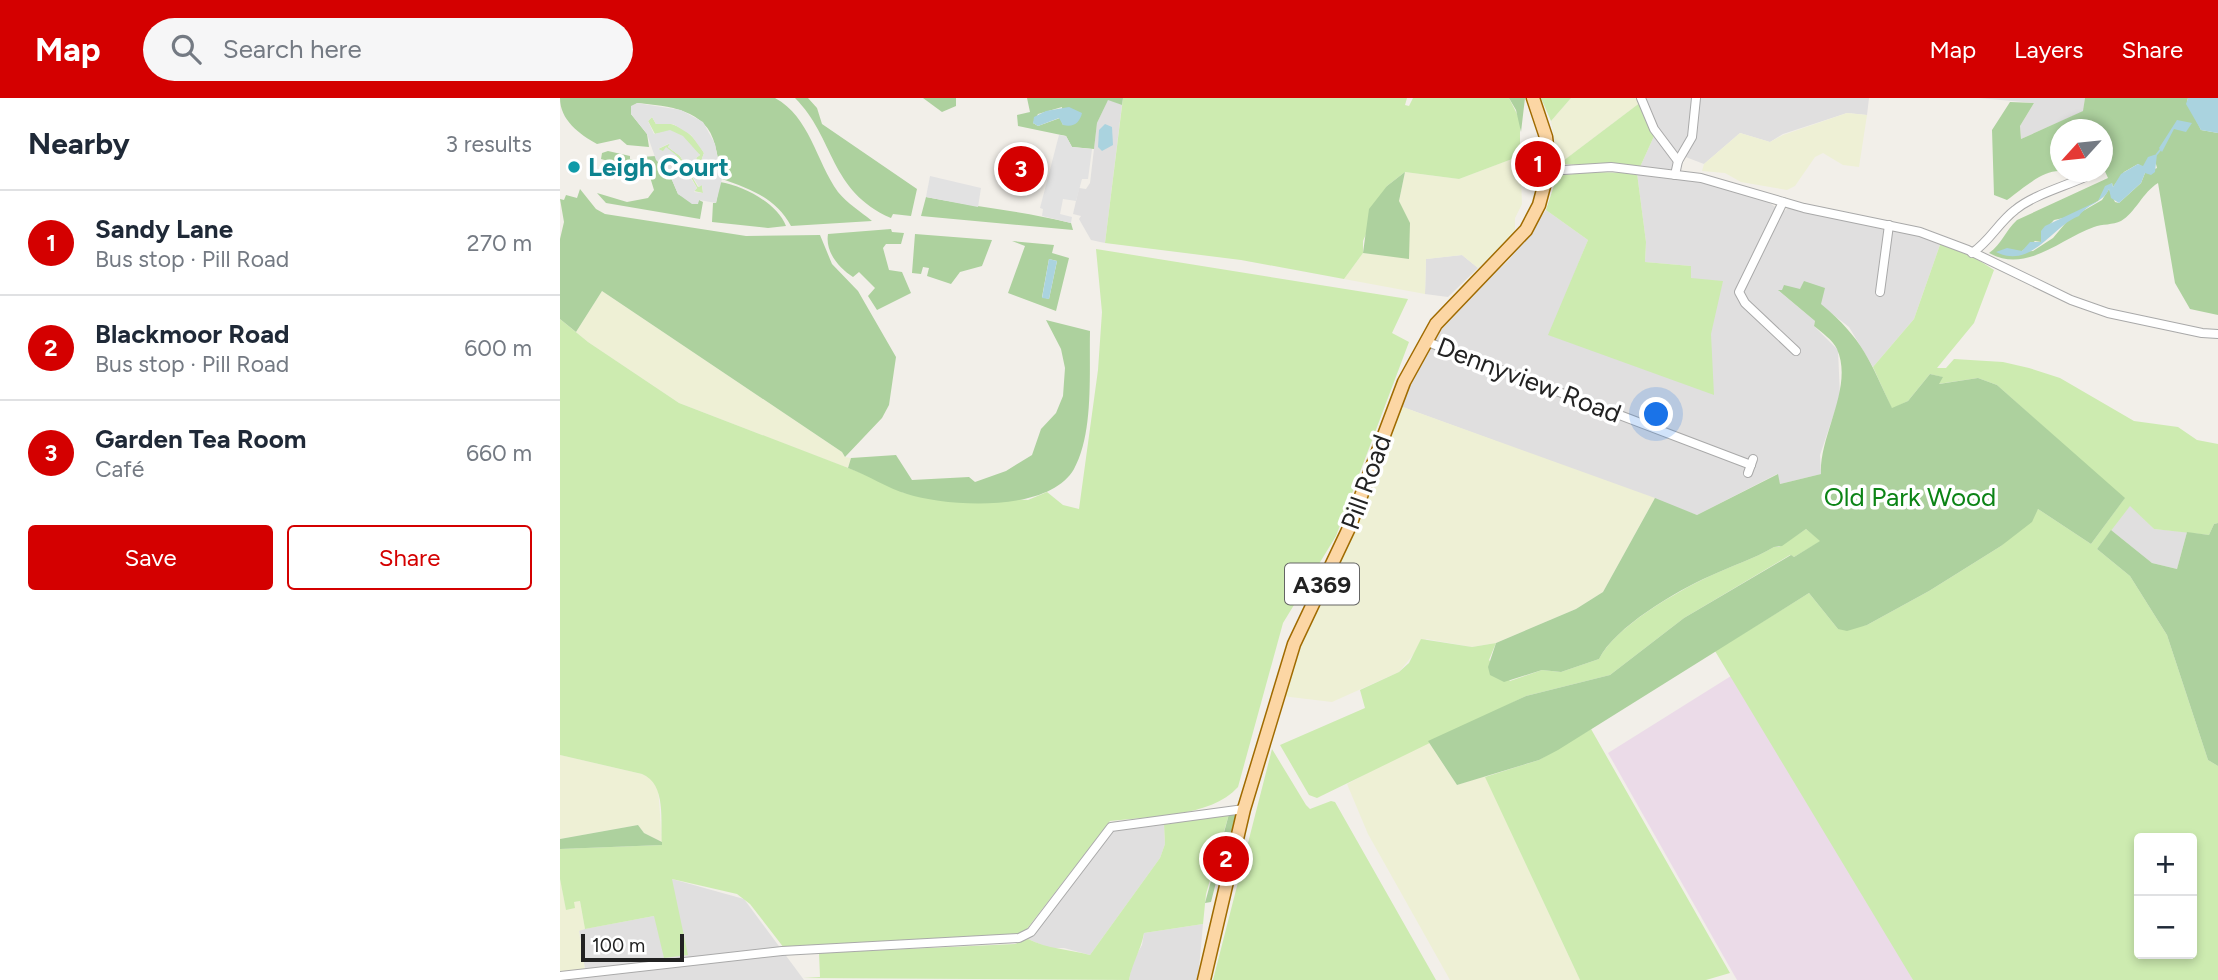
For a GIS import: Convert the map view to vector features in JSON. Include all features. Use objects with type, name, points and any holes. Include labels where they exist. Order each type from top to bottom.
[{"type":"main road","name":"Pill Road","points":[[1204,980],[1244,808],[1305,615],[1340,552],[1369,481],[1383,435],[1424,341],[1436,324],[1526,230],[1539,205],[1548,171],[1546,137],[1533,98]]},
{"type":"street","points":[[1641,98],[1654,129],[1678,161]]},
{"type":"street","points":[[1675,175],[1678,161],[1692,137],[1696,98]]},
{"type":"street","points":[[1548,171],[1603,167],[1675,175],[1752,191],[1783,202],[1889,225],[1943,240],[2071,300],[2108,313],[2203,334],[2218,334]]},
{"type":"street","points":[[1972,253],[1987,243],[1998,226],[2016,208],[2074,182]]},
{"type":"street","points":[[1783,202],[1739,292],[1745,303],[1796,351]]},
{"type":"street","points":[[1880,292],[1889,225]]},
{"type":"street","name":"Dennyview Road","points":[[1424,341],[1751,466]]},
{"type":"street","points":[[560,976],[782,951],[1019,939],[1031,932],[1111,827],[1244,808]]},
{"type":"shaded area","points":[[1643,98],[1694,98],[1688,137],[1677,153],[1656,128]]},
{"type":"shaded area","points":[[1699,98],[1869,98],[1867,115],[1847,113],[1783,134],[1770,142],[1740,133],[1704,164],[1683,156]]},
{"type":"shaded area","points":[[1979,98],[2085,98],[2084,111],[2066,119],[2050,119],[2050,126],[2021,139],[2020,126],[2034,103]]},
{"type":"shaded area","points":[[1108,99],[1122,105],[1105,243],[1091,240],[1079,219],[1081,216],[1073,214],[1079,188],[1086,189],[1090,183],[1097,123]]},
{"type":"shaded area","points":[[637,103],[681,110],[703,122],[715,144],[722,179],[716,203],[699,200],[698,204],[692,204],[678,194],[669,173],[656,160],[647,134],[631,114],[631,106]],"holes":[[[652,117],[656,124],[673,124],[691,135],[704,153],[700,164],[696,158],[700,155],[683,136],[670,130],[654,134],[648,121]],[[670,143],[668,147],[680,156],[699,187],[702,185],[703,193],[694,192],[697,188],[676,155],[666,147],[663,151],[658,149]]]},
{"type":"shaded area","points":[[1655,134],[1675,162],[1672,171],[1640,167]]},
{"type":"shaded area","points":[[1059,135],[1066,136],[1072,147],[1092,149],[1088,179],[1082,179],[1076,201],[1063,199],[1060,214],[1072,217],[1071,223],[1042,216],[1043,209],[1040,208]]},
{"type":"shaded area","points":[[1637,173],[1701,182],[1762,198],[1783,212],[1788,208],[1886,227],[1941,242],[1914,319],[1873,367],[1849,327],[1800,289],[1779,291],[1815,321],[1814,326],[1838,350],[1840,396],[1820,455],[1821,474],[1780,484],[1777,474],[1697,515],[1400,406],[1424,350],[1470,296],[1509,260],[1546,210],[1588,240],[1549,335],[1691,278],[1691,266],[1645,262],[1646,242]]},
{"type":"shaded area","points":[[930,176],[981,188],[978,207],[926,197]]},
{"type":"shaded area","points":[[1462,255],[1478,268],[1448,297],[1425,294],[1426,259]]},
{"type":"shaded area","points":[[2130,505],[2154,529],[2187,532],[2177,569],[2152,563],[2111,530]]},
{"type":"shaded area","points":[[1731,676],[1913,980],[1737,980],[1608,753]]},
{"type":"shaded area","points":[[1164,824],[1165,844],[1160,858],[1090,955],[1064,948],[1049,948],[1028,939],[1114,830]]},
{"type":"shaded area","points":[[672,879],[744,899],[804,980],[560,980],[585,970],[579,930],[654,916]]},
{"type":"shaded area","points":[[1203,924],[1198,980],[1129,980],[1132,963],[1142,945],[1144,933]]},
{"type":"green space","points":[[560,98],[775,98],[797,116],[838,192],[872,221],[791,226],[770,201],[722,179],[711,133],[695,117],[673,108],[637,103],[631,114],[647,134],[649,147],[627,145],[620,139],[597,144],[577,131],[567,120]]},
{"type":"green space","points":[[795,98],[808,98],[817,108],[822,124],[917,189],[911,216],[893,214],[891,218],[871,207],[855,193],[844,179],[808,114]]},
{"type":"green space","points":[[923,98],[956,98],[956,106],[942,112]]},
{"type":"green space","points":[[1027,98],[1123,98],[1122,105],[1108,100],[1097,123],[1094,149],[1072,147],[1066,136],[1018,126],[1017,115],[1030,112]],"holes":[[[1062,107],[1063,125],[1060,118],[1038,126],[1033,123],[1038,114]]]},
{"type":"green space","points":[[1123,98],[1407,98],[1405,105],[1409,106],[1413,98],[1509,98],[1520,120],[1520,156],[1459,179],[1405,172],[1387,186],[1363,241],[1363,253],[1344,279],[1241,260],[1105,243]]},
{"type":"green space","points":[[1509,98],[1525,98],[1521,132],[1516,110]]},
{"type":"green space","points":[[1541,98],[1571,98],[1551,121]]},
{"type":"green space","points":[[1571,98],[1639,98],[1641,102],[1559,164],[1551,121]]},
{"type":"green space","points":[[2085,98],[2188,98],[2201,130],[2218,133],[2218,315],[2190,309],[2175,283],[2158,183],[2121,221],[2081,232],[2030,257],[2003,258],[1989,253],[2017,220],[2099,182],[2113,182],[2113,119],[2065,119],[2083,111]],"holes":[[[2154,156],[2157,168],[2145,173],[2141,183],[2119,203],[2115,202],[2109,189],[2102,200],[2069,219],[2053,238],[2033,251],[2002,253],[2022,251],[2035,241],[2041,242],[2041,234],[2054,220],[2068,217],[2098,201],[2124,172],[2138,164],[2143,167]]]},
{"type":"green space","points":[[1641,102],[1655,134],[1640,167],[1559,164]]},
{"type":"green space","points":[[2010,102],[2034,103],[2020,126],[2021,139],[2050,126],[2050,173],[2025,186],[2007,200],[1994,195],[1992,130]]},
{"type":"green space","points":[[1847,113],[1867,115],[1859,167],[1843,165],[1823,153],[1815,157],[1795,186],[1787,190],[1741,182],[1725,173],[1702,171],[1704,164],[1740,133],[1770,142]]},
{"type":"green space","points":[[652,117],[656,124],[671,124],[690,135],[704,153],[700,164],[696,158],[700,155],[670,131],[655,134],[648,121]]},
{"type":"green space","points":[[671,143],[668,147],[680,156],[698,187],[702,185],[703,193],[694,191],[697,188],[682,161],[658,149]]},
{"type":"green space","points":[[608,151],[630,156],[630,159],[638,162],[641,157],[656,156],[669,173],[678,194],[697,204],[699,200],[703,202],[700,219],[606,203],[597,193],[627,202],[648,198],[654,190],[650,177],[637,169],[601,159],[602,153]]},
{"type":"green space","points":[[1520,156],[1522,204],[1515,218],[1515,233],[1478,268],[1462,255],[1426,259],[1425,294],[1344,279],[1363,253],[1409,258],[1399,201],[1405,172],[1459,179]]},
{"type":"green space","points":[[1405,172],[1399,201],[1410,223],[1409,259],[1363,253],[1369,209],[1387,186]]},
{"type":"green space","points":[[1591,172],[1637,173],[1646,242],[1645,262],[1691,266],[1691,278],[1723,281],[1711,334],[1714,395],[1548,335],[1588,240],[1546,210],[1557,176]]},
{"type":"green space","points":[[720,182],[739,187],[759,197],[775,210],[786,226],[768,228],[712,222],[713,203],[716,203]]},
{"type":"green space","points":[[580,189],[596,209],[605,214],[746,236],[820,235],[832,264],[858,291],[896,357],[889,405],[882,418],[845,457],[842,452],[602,291],[576,332],[560,319],[560,239],[564,222],[560,199],[564,200],[566,195],[577,198]]},
{"type":"green space","points":[[926,197],[1071,223],[1073,230],[921,216]]},
{"type":"green space","points":[[891,229],[892,232],[904,233],[901,244],[886,244],[883,248],[889,270],[902,272],[911,293],[877,310],[868,296],[875,288],[859,272],[853,277],[838,264],[829,247],[828,234]]},
{"type":"green space","points":[[915,234],[992,240],[982,266],[960,272],[951,284],[927,276],[929,268],[923,267],[921,274],[912,273]]},
{"type":"green space","points":[[1012,241],[1054,245],[1052,253],[1069,258],[1056,311],[1008,293],[1025,246]],"holes":[[[1049,259],[1057,261],[1049,299],[1042,297]]]},
{"type":"green space","points":[[1941,242],[1969,254],[1994,270],[1974,323],[1937,368],[1946,368],[1954,359],[2003,362],[2029,368],[2060,378],[2134,421],[2178,427],[2197,440],[2218,444],[2218,523],[2214,524],[2209,535],[2154,529],[2130,506],[2097,549],[2130,576],[2167,635],[2208,760],[2218,766],[2218,980],[1913,980],[1715,651],[1809,593],[1838,629],[1867,625],[1929,591],[2001,546],[2038,509],[2091,544],[2124,499],[1997,385],[1978,378],[1938,384],[1942,377],[1930,374],[1908,401],[1892,409],[1873,367],[1914,319]]},
{"type":"green space","points":[[1096,249],[1408,299],[1392,333],[1409,342],[1336,536],[1283,623],[1238,787],[1212,805],[1195,810],[1110,821],[1023,934],[784,948],[750,904],[737,894],[672,879],[688,955],[664,958],[654,916],[585,929],[580,901],[574,902],[575,908],[566,910],[560,879],[560,849],[662,845],[661,805],[655,786],[642,774],[560,755],[560,319],[588,342],[679,403],[877,479],[904,493],[1028,500],[1047,492],[1063,505],[1079,509],[1098,370],[1102,312]]},
{"type":"green space","name":"Old Park Wood","points":[[1804,281],[1825,288],[1821,304],[1856,340],[1871,363],[1892,408],[1908,401],[1930,374],[1943,377],[1939,384],[1978,378],[1997,385],[2125,498],[2091,544],[2038,509],[2032,522],[2001,546],[1929,591],[1867,625],[1847,631],[1838,629],[1809,593],[1558,750],[1539,760],[1457,785],[1428,741],[1526,696],[1610,675],[1684,618],[1791,555],[1794,557],[1820,541],[1806,529],[1782,546],[1774,547],[1681,591],[1632,623],[1607,647],[1599,659],[1561,672],[1542,670],[1504,682],[1490,675],[1488,667],[1496,643],[1576,609],[1603,592],[1655,498],[1697,515],[1778,474],[1780,484],[1821,474],[1825,443],[1839,395],[1841,364],[1837,349],[1827,336],[1814,326],[1815,321],[1778,290],[1782,290],[1784,285],[1800,289]]},
{"type":"green space","points":[[602,291],[842,452],[845,457],[851,458],[848,468],[679,403],[588,342],[576,332]]},
{"type":"green space","points":[[1046,320],[1090,331],[1089,402],[1085,438],[1074,469],[1061,483],[1043,493],[1021,500],[996,503],[947,502],[907,494],[848,468],[851,458],[896,455],[912,480],[969,477],[975,482],[1006,471],[1032,455],[1041,429],[1056,413],[1063,396],[1065,368],[1061,349]]},
{"type":"green space","points":[[1400,406],[1655,498],[1603,592],[1576,609],[1496,643],[1472,647],[1426,639],[1399,672],[1332,702],[1282,696],[1293,660],[1354,530]]},
{"type":"green space","points":[[2218,523],[2218,766],[2208,760],[2167,635],[2130,576],[2097,549],[2111,530],[2152,563],[2177,569],[2187,532],[2209,535],[2214,524]]},
{"type":"green space","points":[[1806,529],[1821,541],[1794,557],[1790,555],[1684,618],[1610,675],[1526,696],[1317,798],[1309,795],[1280,745],[1365,708],[1360,690],[1399,672],[1409,663],[1421,639],[1472,647],[1496,643],[1489,660],[1510,681],[1542,670],[1561,672],[1599,659],[1618,635],[1632,623],[1681,591],[1779,547]]},
{"type":"green space","points":[[1591,729],[1730,973],[1706,980],[1580,980],[1485,777],[1539,760]]},
{"type":"green space","points":[[1428,741],[1457,785],[1485,776],[1580,980],[1450,980],[1368,834],[1347,784]]},
{"type":"green space","points":[[1272,749],[1310,809],[1335,802],[1436,980],[1213,980]]},
{"type":"green space","points":[[560,755],[642,774],[652,779],[658,787],[662,842],[644,833],[638,825],[560,839]]},
{"type":"green space","points":[[1236,813],[1233,834],[1223,855],[1211,902],[1205,903],[1229,814]]},
{"type":"green space","points":[[1229,814],[1206,894],[1203,924],[1144,933],[1129,980],[803,978],[820,977],[819,953],[1015,944],[1028,939],[1090,955],[1160,858],[1165,844],[1164,824]]},
{"type":"green space","points":[[638,825],[644,833],[662,842],[662,845],[560,849],[560,839]]},
{"type":"green space","points":[[560,879],[566,909],[574,908],[574,902],[580,901],[585,929],[579,931],[585,970],[560,973]]},
{"type":"water","points":[[2188,98],[2218,98],[2218,133],[2201,130],[2186,104]]},
{"type":"water","points":[[1069,107],[1082,113],[1078,122],[1073,125],[1063,125],[1059,118],[1038,126],[1033,123],[1034,117],[1046,111]]},
{"type":"water","points":[[2177,120],[2192,123],[2186,132],[2174,129],[2162,152],[2159,148]]},
{"type":"water","points":[[1105,124],[1112,127],[1113,145],[1102,151],[1098,147],[1099,130]]},
{"type":"water","points":[[2157,154],[2155,172],[2151,175],[2145,173],[2141,183],[2119,203],[2111,198],[2109,189],[2098,201],[2105,186],[2112,183],[2113,187],[2121,174],[2138,164],[2143,166],[2148,157]]},
{"type":"water","points":[[2097,202],[2031,251],[2009,256],[1996,252],[2007,248],[2022,251],[2030,242],[2041,242],[2041,231],[2045,226]]},
{"type":"water","points":[[1049,259],[1057,261],[1049,299],[1042,298]]},
{"type":"waterway","points":[[2157,154],[2161,149]]},
{"type":"place","name":"Sandy Lane","points":[[1538,164]]},
{"type":"place","name":"Leigh Court","points":[[574,167]]},
{"type":"place","name":"Garden Tea Room","points":[[1021,169]]},
{"type":"place","name":"Blackmoor Road","points":[[1226,859]]}]
